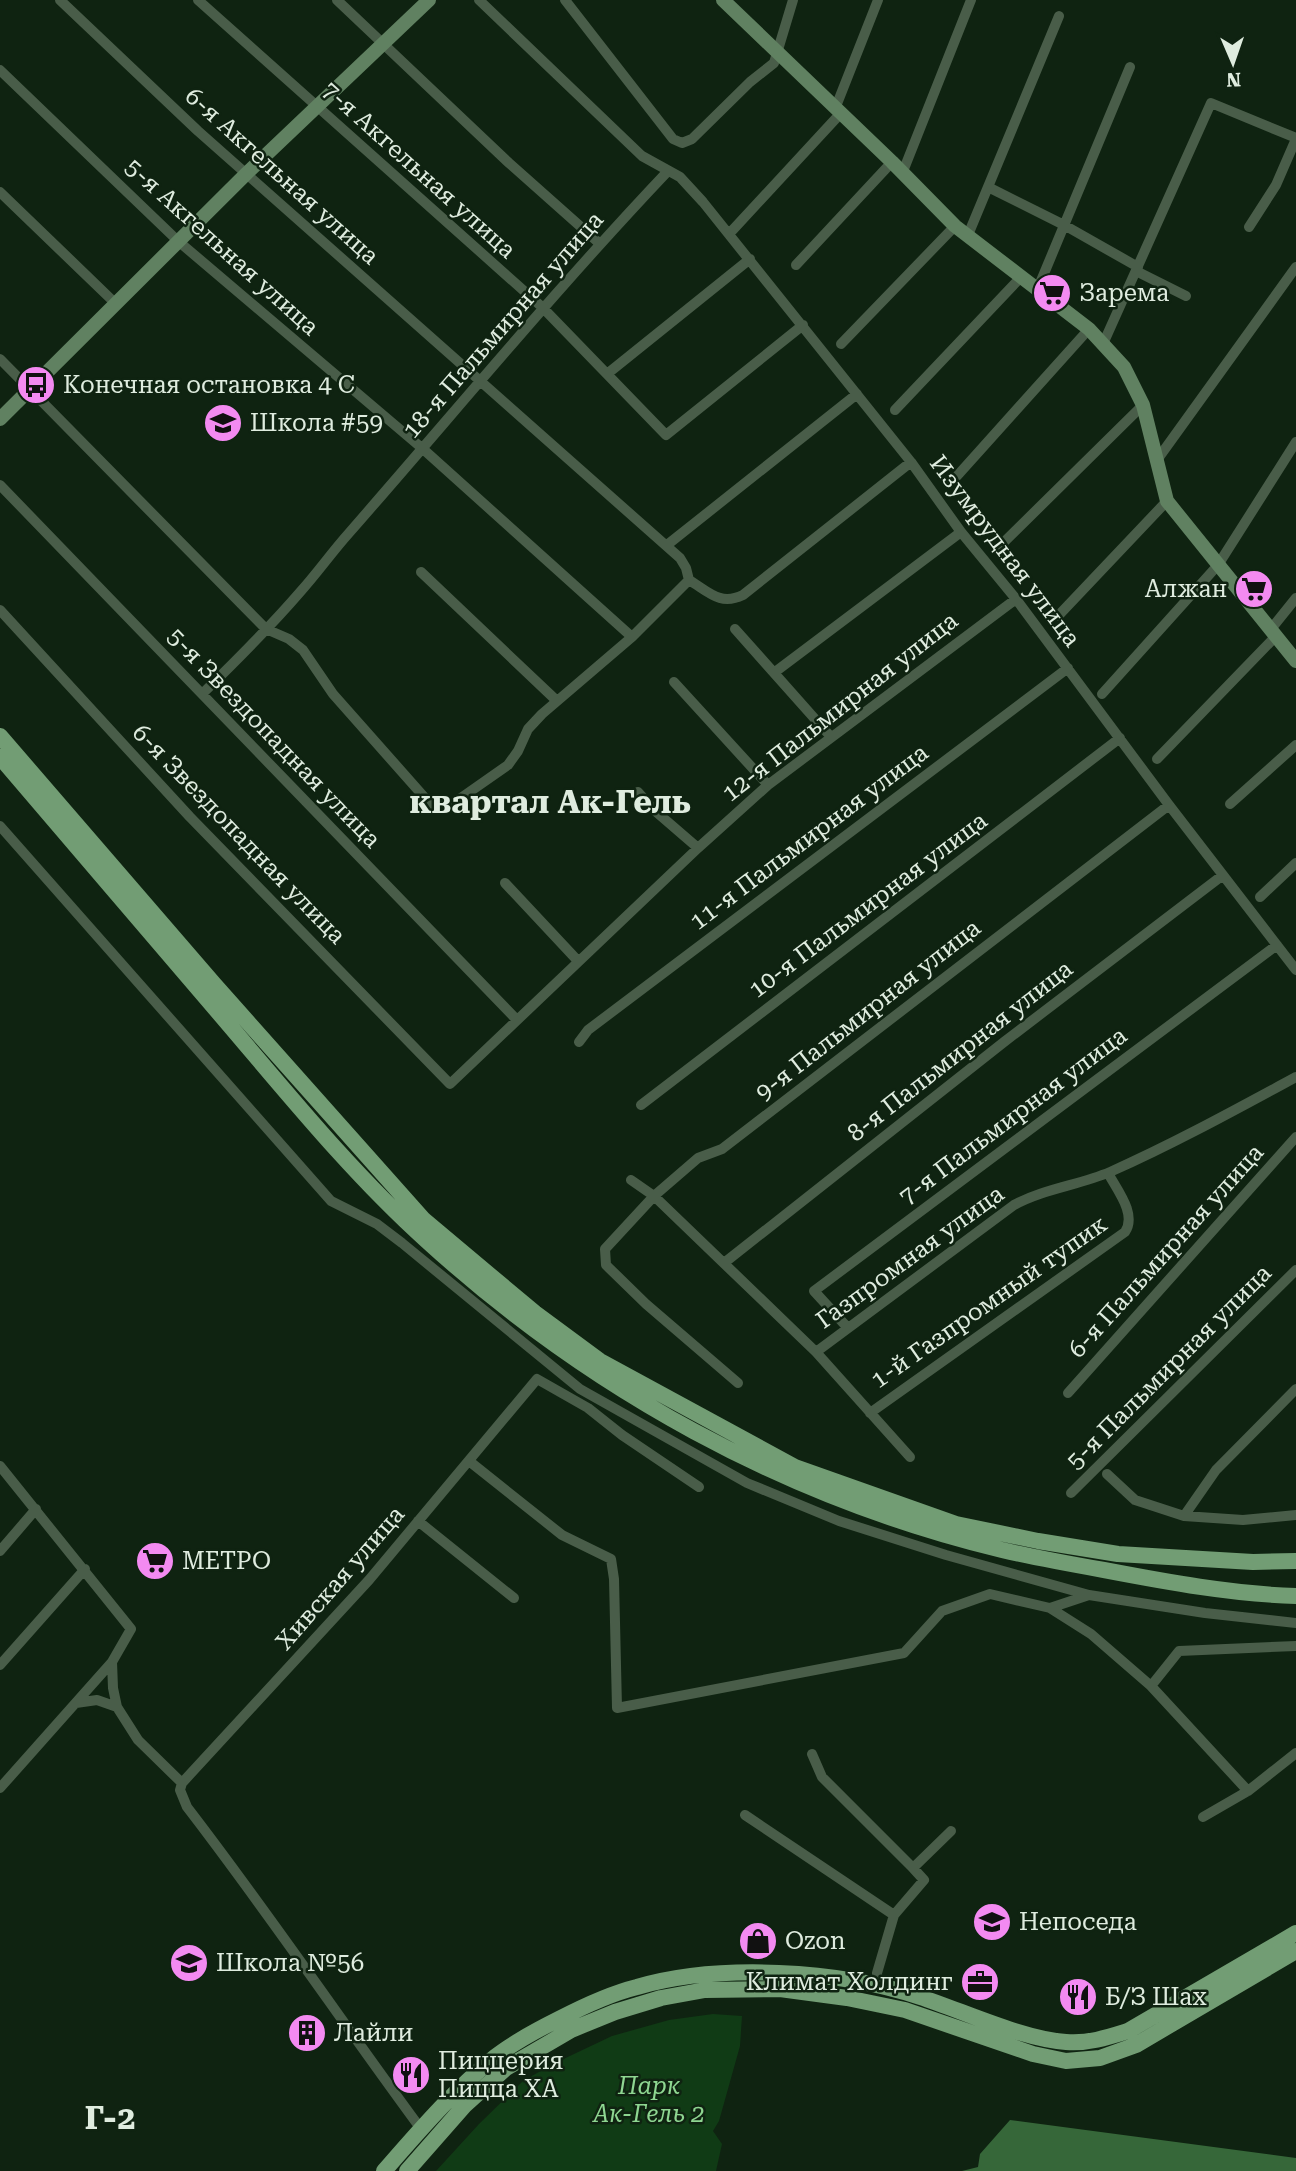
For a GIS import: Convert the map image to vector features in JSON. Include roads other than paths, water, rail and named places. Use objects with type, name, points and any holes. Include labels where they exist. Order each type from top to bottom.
[{"type":"main road","points":[[0,736],[214,984],[424,1220],[535,1313],[600,1361],[795,1467],[956,1524],[1118,1554],[1252,1562],[1296,1561]]},
{"type":"main road","points":[[0,757],[375,1192],[490,1296],[598,1375],[722,1448],[795,1481],[892,1518],[1036,1558],[1184,1583],[1296,1596]]},
{"type":"main road","points":[[384,2171],[421,2129],[460,2100],[543,2026],[589,2004],[637,1987],[734,1974],[792,1973],[878,1986],[918,1996],[1036,2037],[1068,2043],[1101,2040],[1128,2031],[1296,1933]]},
{"type":"main road","points":[[501,2062],[615,2012],[661,1998],[705,1990],[780,1989],[872,2002],[905,2010],[1033,2054],[1066,2061],[1100,2058],[1136,2045],[1296,1951]]},
{"type":"main road","points":[[1007,2044],[1010,2028]]},
{"type":"main road","points":[[407,2171],[460,2100]]},
{"type":"street","name":"6-я Акгельная улица","points":[[60,0],[198,131],[667,545],[687,568],[689,580]]},
{"type":"street","name":"7-я Акгельная улица","points":[[198,0],[542,307],[666,435],[803,325]]},
{"type":"street","points":[[337,0],[509,163],[599,243]]},
{"type":"street","points":[[0,419],[247,173],[429,0]]},
{"type":"street","name":"Изумрудная улица","points":[[478,0],[642,156],[680,177],[729,234],[911,462],[961,532],[1016,599],[1296,970]]},
{"type":"street","points":[[565,0],[673,139],[682,143],[692,139],[750,82],[774,63],[793,0]]},
{"type":"street","points":[[723,0],[955,226],[1089,330],[1124,367],[1143,405],[1167,501],[1296,661]]},
{"type":"street","points":[[729,234],[837,112],[878,0]]},
{"type":"street","points":[[902,174],[971,0]]},
{"type":"street","points":[[968,235],[1059,16]]},
{"type":"street","points":[[1038,288],[1130,67]]},
{"type":"street","name":"5-я Акгельная улица","points":[[0,70],[178,241],[423,449],[632,637]]},
{"type":"street","points":[[1103,344],[1212,103],[1296,139],[1276,185],[1249,228]]},
{"type":"street","points":[[796,265],[892,162]]},
{"type":"street","name":"18-я Пальмирная улица","points":[[202,694],[302,590],[542,307],[668,170]]},
{"type":"street","points":[[988,187],[1064,225],[1186,296]]},
{"type":"street","points":[[0,192],[115,303]]},
{"type":"street","points":[[841,344],[955,226]]},
{"type":"street","points":[[607,374],[750,259]]},
{"type":"street","points":[[1157,460],[1296,267]]},
{"type":"street","points":[[895,410],[1022,276]]},
{"type":"street","points":[[957,476],[1089,330]]},
{"type":"street","points":[[0,359],[266,629],[289,639],[303,650],[333,694],[433,807],[440,809],[448,807],[508,765],[528,729],[632,637],[689,580],[721,600],[743,595],[911,462]]},
{"type":"street","points":[[667,545],[857,394]]},
{"type":"street","points":[[1000,546],[1143,405]]},
{"type":"street","points":[[1102,694],[1218,565],[1296,442]]},
{"type":"street","name":"5-я Звездопадная улица","points":[[0,485],[517,1020]]},
{"type":"street","points":[[1058,617],[1167,501]]},
{"type":"street","points":[[775,672],[961,532]]},
{"type":"street","points":[[421,572],[557,701]]},
{"type":"street","points":[[1157,759],[1274,632],[1296,598]]},
{"type":"street","name":"12-я Пальмирная улица","points":[[450,1084],[768,785],[1016,599]]},
{"type":"street","name":"6-я Звездопадная улица","points":[[0,610],[190,817],[450,1084]]},
{"type":"street","points":[[735,629],[831,737]]},
{"type":"street","name":"11-я Пальмирная улица","points":[[579,1042],[588,1030],[1068,668]]},
{"type":"street","points":[[674,682],[768,785]]},
{"type":"street","name":"10-я Пальмирная улица","points":[[641,1105],[1120,738]]},
{"type":"street","points":[[1230,804],[1296,745]]},
{"type":"street","points":[[638,792],[653,810],[698,848]]},
{"type":"street","name":"9-я Пальмирная улица","points":[[738,1383],[646,1304],[606,1265],[603,1255],[605,1249],[654,1196],[698,1158],[722,1149],[1169,805]]},
{"type":"street","points":[[0,826],[331,1201],[377,1224],[580,1389],[747,1483],[839,1521],[946,1555],[1089,1595],[1205,1614],[1296,1623]]},
{"type":"street","points":[[1260,897],[1296,863]]},
{"type":"street","name":"8-я Пальмирная улица","points":[[724,1263],[1004,1042],[1223,875]]},
{"type":"street","points":[[505,883],[578,961]]},
{"type":"street","name":"7-я Пальмирная улица","points":[[847,1327],[814,1291],[1277,945]]},
{"type":"street","name":"Газпромная улица","points":[[816,1352],[1014,1205],[1028,1197],[1108,1173],[1170,1144],[1295,1078]]},
{"type":"street","name":"6-я Пальмирная улица","points":[[1068,1393],[1296,1138]]},
{"type":"street","name":"1-й Газпромный тупик","points":[[870,1413],[1125,1233],[1130,1224],[1129,1214],[1108,1173]]},
{"type":"street","points":[[631,1180],[654,1196],[816,1352],[910,1457]]},
{"type":"street","name":"5-я Пальмирная улица","points":[[1071,1493],[1296,1270]]},
{"type":"street","name":"Хивская улица","points":[[182,1783],[369,1580],[537,1379],[588,1408],[622,1435],[699,1486]]},
{"type":"street","points":[[1184,1516],[1216,1470],[1296,1389]]},
{"type":"street","points":[[469,1461],[562,1535],[611,1559],[618,1708],[904,1653],[942,1611],[990,1594],[1049,1608],[1091,1634],[1151,1686],[1248,1791]]},
{"type":"street","points":[[0,1466],[131,1629],[112,1662],[0,1788]]},
{"type":"street","points":[[1107,1474],[1135,1500],[1184,1516],[1243,1520],[1296,1515]]},
{"type":"street","points":[[0,1551],[36,1509]]},
{"type":"street","points":[[418,1521],[514,1598]]},
{"type":"street","points":[[0,1665],[85,1569]]},
{"type":"street","points":[[1049,1608],[1089,1595]]},
{"type":"street","points":[[1151,1686],[1179,1651],[1296,1646]]},
{"type":"street","points":[[112,1662],[117,1707],[138,1740],[182,1783],[180,1790],[187,1807],[255,1896],[347,2030],[421,2129]]},
{"type":"street","points":[[76,1703],[97,1700],[117,1707]]},
{"type":"street","points":[[1203,1817],[1248,1791],[1296,1753]]},
{"type":"street","points":[[812,1754],[822,1777],[925,1880],[894,1915],[877,1973],[878,1986]]},
{"type":"street","points":[[745,1815],[894,1915]]},
{"type":"street","points":[[913,1868],[951,1831]]},
{"type":"place","name":"Зарема","points":[[1052,293]]},
{"type":"place","name":"Конечная остановка 4 С","points":[[36,385]]},
{"type":"place","name":"Школа #59","points":[[223,423]]},
{"type":"place","name":"Алжан","points":[[1254,589]]},
{"type":"place","name":"МЕТРО","points":[[155,1561]]},
{"type":"place","name":"Непоседа","points":[[992,1922]]},
{"type":"place","name":"Ozon","points":[[758,1941]]},
{"type":"place","name":"Школа №56","points":[[189,1963]]},
{"type":"place","name":"Климат Холдинг","points":[[980,1982]]},
{"type":"place","name":"Б/З Шах","points":[[1078,1997]]},
{"type":"place","name":"Лайли","points":[[307,2033]]},
{"type":"place","name":"Пиццерия Пицца ХА","points":[[411,2075]]},
{"type":"district","name":"квартал Ак-Гель","points":[[550,802]]},
{"type":"district","name":"Г-2","points":[[110,2118]]},
{"type":"park label","name":"Парк Ак-Гель 2","points":[[649,2100]]}]
